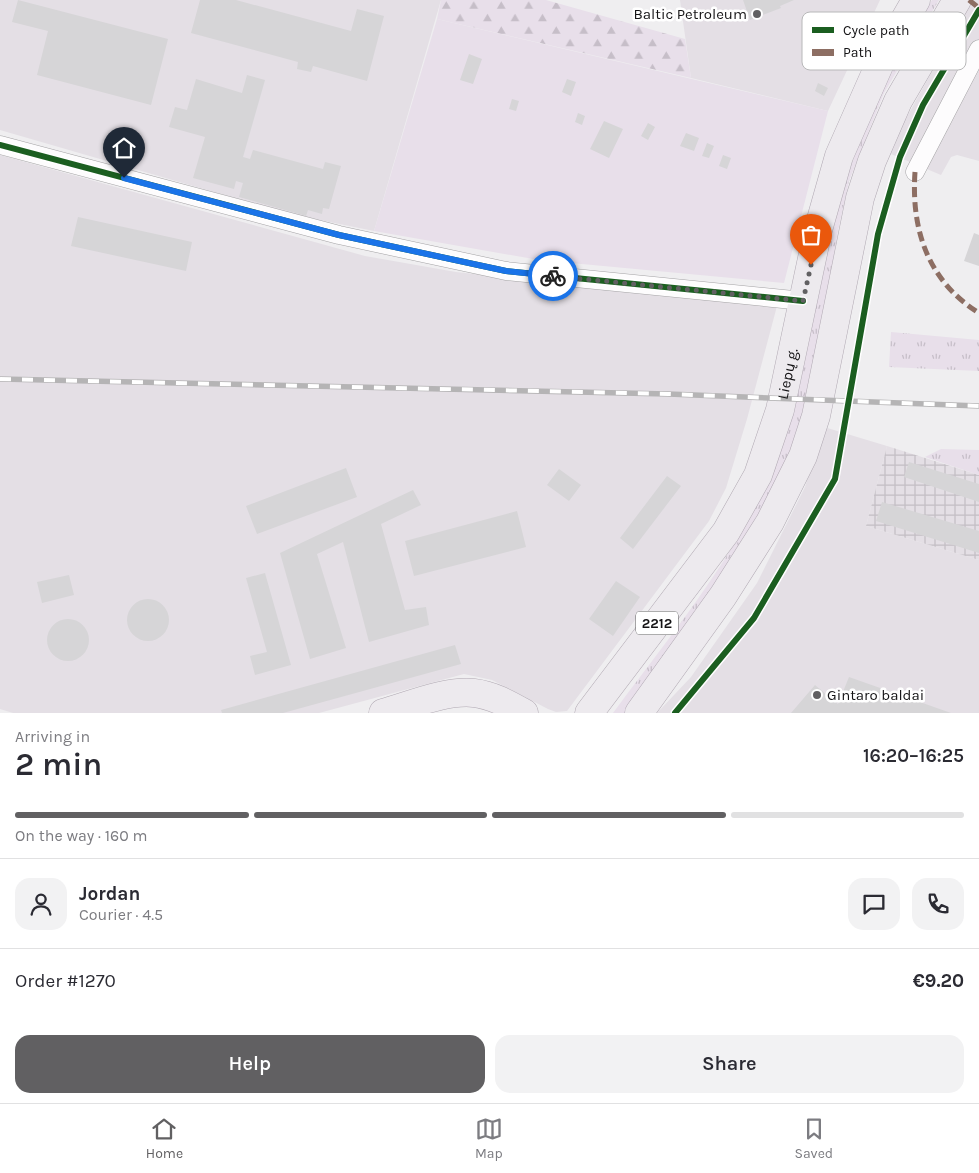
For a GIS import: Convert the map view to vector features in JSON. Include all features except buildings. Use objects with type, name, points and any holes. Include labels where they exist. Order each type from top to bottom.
[{"type":"main road","name":"Liepų g.","points":[[909,12],[916,0]]},
{"type":"main road","points":[[950,12],[957,0]]},
{"type":"main road","name":"Liepų g.","points":[[588,713],[720,540],[743,504],[758,475],[780,410],[818,230],[839,156],[877,70]]},
{"type":"main road","points":[[639,713],[723,596],[770,522],[803,456],[816,416],[860,198],[872,161],[898,101],[916,70]]},
{"type":"main road","points":[[383,713],[459,693],[474,693],[505,703],[524,713]]},
{"type":"street","points":[[915,172],[979,49]]},
{"type":"street","points":[[0,144],[339,235],[506,271],[803,301]]},
{"type":"shaded area","points":[[0,0],[441,0],[374,231],[290,214],[0,130]]},
{"type":"shaded area","points":[[680,0],[880,0],[874,12],[802,12],[802,70],[847,70],[828,111],[691,78]]},
{"type":"shaded area","points":[[972,0],[979,0],[979,161],[957,155],[951,157],[941,175],[891,154],[904,122],[933,70],[966,70],[965,12]]},
{"type":"shaded area","points":[[0,155],[365,256],[456,272],[777,306],[747,419],[726,488],[709,521],[567,711],[556,712],[492,680],[464,674],[319,713],[13,713],[0,709]]},
{"type":"shaded area","points":[[824,427],[887,446],[866,526],[979,560],[979,713],[657,713],[691,677],[757,583],[805,487]]},
{"type":"shaded area","points":[[887,446],[979,475],[979,560],[866,526]]},
{"type":"green space","points":[[441,0],[546,0],[685,39],[691,78],[437,19]]},
{"type":"green space","points":[[932,0],[939,0],[932,12],[924,12]]},
{"type":"green space","points":[[437,19],[828,111],[784,283],[539,260],[374,231]]},
{"type":"green space","points":[[891,70],[898,70],[884,93],[849,181],[838,231],[814,373],[794,443],[743,547],[626,713],[613,713],[721,565],[758,503],[773,470],[830,229],[845,180],[878,98]]},
{"type":"green space","points":[[891,332],[979,340],[979,371],[889,367]]},
{"type":"green space","points":[[941,449],[979,450],[979,475],[925,457]]},
{"type":"railway","points":[[0,379],[668,394],[979,406]]},
{"type":"marked path","points":[[969,0],[979,8]]},
{"type":"marked path","points":[[915,172],[916,214],[926,252],[935,270],[947,286],[961,300],[979,313]]},
{"type":"cycle path","points":[[966,32],[979,10]]},
{"type":"cycle path","points":[[675,713],[754,618],[835,479],[878,234],[900,157],[923,105],[944,70]]},
{"type":"cycle path","points":[[0,145],[339,235],[506,271],[803,301]]},
{"type":"way so far","points":[[553,276],[803,301],[811,265]]},
{"type":"place","name":"Baltic Petroleum","points":[[757,14]]},
{"type":"place","name":"Gintaro baldai","points":[[817,695]]},
{"type":"route","points":[[124,178],[339,235],[506,271],[553,276]]}]
